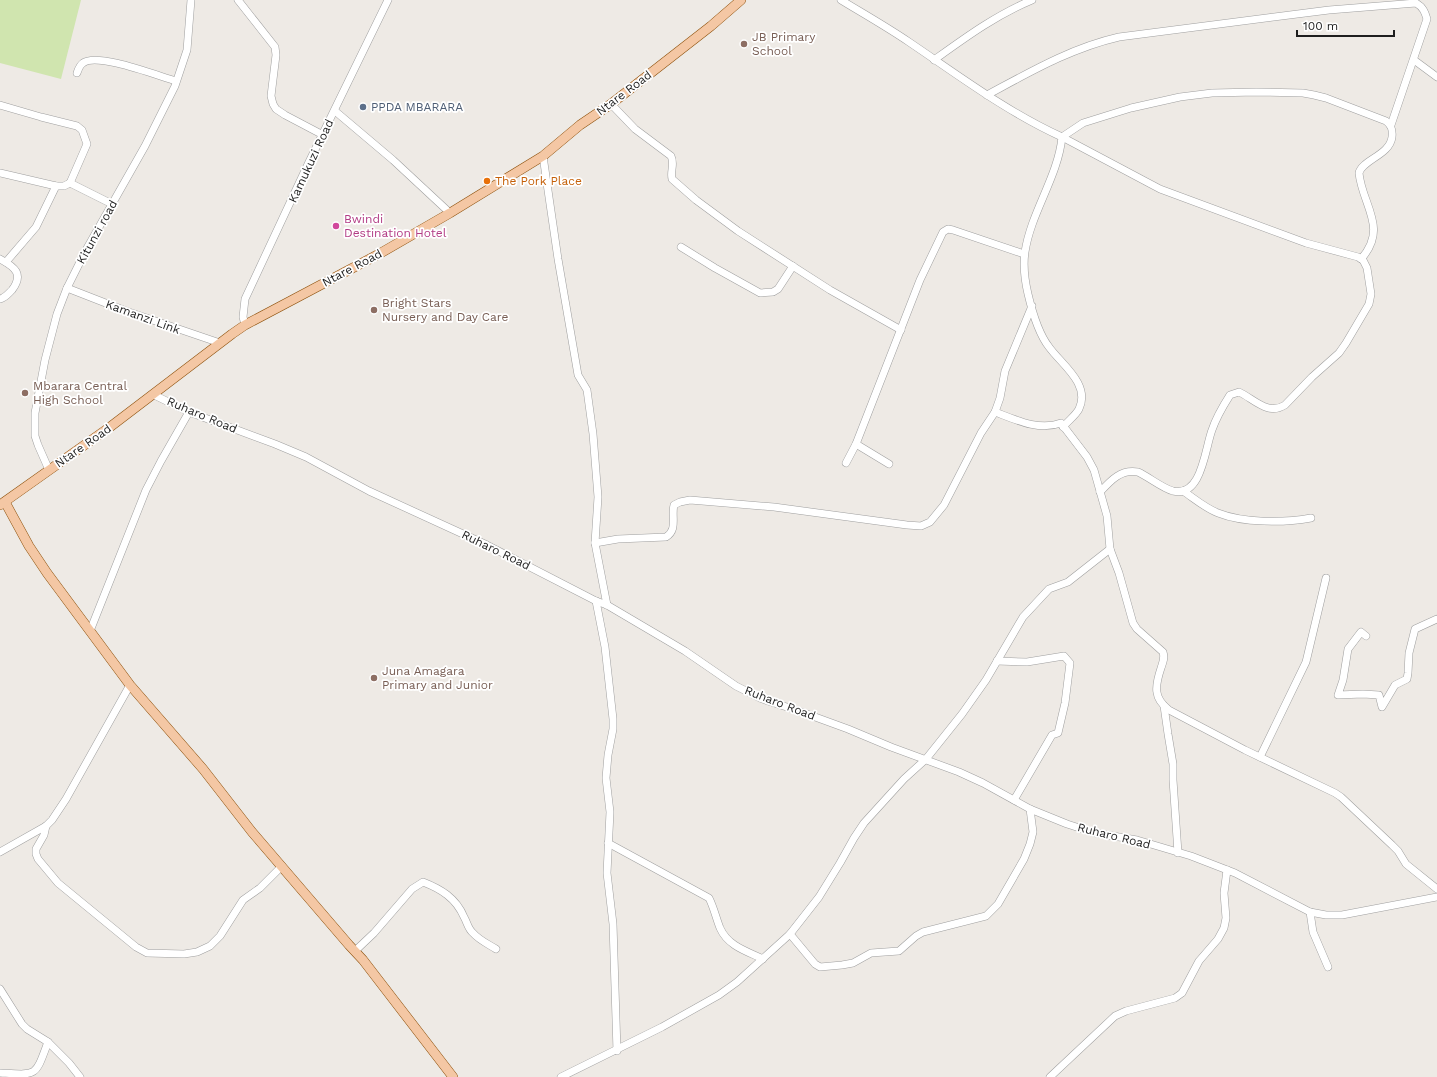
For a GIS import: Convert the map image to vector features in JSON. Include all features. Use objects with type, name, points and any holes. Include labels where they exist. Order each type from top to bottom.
[{"type":"main road","name":"Ntare Road","points":[[2,504],[154,394],[245,325],[379,254],[450,213],[543,156],[580,125],[611,104],[711,26],[741,0]]},
{"type":"main road","points":[[2,504],[29,546],[130,685],[203,769],[235,812],[355,951],[454,1077]]},
{"type":"street","name":"Kitunzi road","points":[[49,470],[35,436],[34,413],[57,314],[67,288],[86,250],[145,146],[176,81],[187,50],[191,0]]},
{"type":"street","name":"Kamukuzi Road","points":[[245,325],[243,317],[245,300],[388,0]]},
{"type":"street","points":[[841,0],[908,41],[987,95],[1034,122],[1160,188],[1283,236],[1306,244],[1352,255],[1361,259],[1366,264],[1371,294],[1370,300],[1342,348],[1280,408],[1270,409],[1264,407],[1239,392],[1230,395],[1211,431],[1208,448],[1202,466],[1192,486],[1184,491],[1171,491],[1138,472],[1133,471],[1125,472],[1117,476],[1100,492]]},
{"type":"street","points":[[934,60],[991,20],[1010,9],[1032,0]]},
{"type":"street","points":[[240,1],[275,47],[276,56],[271,96],[276,109],[293,120],[323,135]]},
{"type":"street","points":[[987,95],[1061,56],[1094,43],[1119,37],[1392,2],[1416,3],[1422,6],[1427,20],[1391,125]]},
{"type":"street","points":[[76,73],[82,63],[89,60],[102,60],[115,62],[176,81]]},
{"type":"street","points":[[1414,60],[1437,77]]},
{"type":"street","points":[[1063,427],[1079,409],[1081,395],[1080,388],[1076,378],[1048,347],[1041,334],[1028,295],[1024,254],[1029,236],[1060,152],[1062,137],[1083,123],[1131,108],[1196,94],[1256,92],[1303,93],[1314,95],[1326,98],[1386,121],[1391,125],[1393,132],[1392,140],[1382,153],[1359,170],[1359,176],[1372,215],[1374,227],[1370,245],[1361,259]]},
{"type":"street","points":[[611,104],[635,129],[671,156],[673,160],[670,174],[672,179],[710,211],[830,290],[900,330]]},
{"type":"street","points":[[0,105],[41,118],[77,126],[82,130],[87,144],[70,183],[64,186],[56,186],[0,173]]},
{"type":"street","points":[[335,111],[393,160],[450,213]]},
{"type":"street","points":[[543,156],[558,259],[578,375],[587,390],[593,434],[598,496],[596,543],[607,605]]},
{"type":"street","points":[[70,183],[112,204]]},
{"type":"street","points":[[0,299],[4,298],[10,292],[17,283],[19,277],[17,273],[3,261],[36,227],[56,186]]},
{"type":"street","points":[[846,463],[856,444],[920,280],[943,232],[953,230],[1024,254]]},
{"type":"street","points":[[681,247],[760,293],[773,292],[778,289],[793,266]]},
{"type":"street","name":"Kamanzi Link","points":[[67,288],[126,311],[220,343]]},
{"type":"street","points":[[596,543],[618,539],[666,537],[672,531],[674,524],[674,505],[690,500],[774,507],[906,525],[921,526],[930,522],[944,505],[981,433],[995,412],[1000,398],[1005,372],[1032,306]]},
{"type":"street","name":"Ruharo Road","points":[[154,394],[190,412],[306,457],[369,491],[487,545],[596,601],[607,605],[762,699],[848,729],[891,747],[959,772],[1030,809],[1087,830],[1137,840],[1191,856],[1227,870],[1310,912],[1326,915],[1342,915],[1437,897]]},
{"type":"street","points":[[90,631],[146,490],[190,412]]},
{"type":"street","points":[[995,412],[1028,424],[1046,426],[1061,424],[1091,462],[1107,516],[1110,549],[1119,573],[1133,623],[1137,629],[1164,652],[1164,657],[1157,679],[1157,694],[1160,702],[1169,710],[1338,795],[1398,851],[1406,864],[1437,889]]},
{"type":"street","points":[[856,444],[889,464]]},
{"type":"street","points":[[1184,491],[1211,510],[1232,517],[1280,522],[1311,518]]},
{"type":"street","points":[[560,1077],[617,1051],[719,995],[737,982],[790,934],[819,897],[864,823],[904,779],[926,760],[962,714],[986,680],[1023,617],[1049,590],[1068,582],[1110,549]]},
{"type":"street","points":[[1260,757],[1306,662],[1326,578]]},
{"type":"street","points":[[596,601],[606,647],[613,719],[606,778],[610,812],[607,873],[613,924],[617,1051]]},
{"type":"street","points":[[1366,636],[1361,632],[1348,649],[1343,680],[1338,695],[1379,695],[1382,707],[1395,685],[1407,679],[1409,653],[1415,629],[1437,619]]},
{"type":"street","points":[[997,661],[1027,662],[1064,656],[1070,663],[1065,703],[1058,733],[1052,735],[1014,800]]},
{"type":"street","points":[[0,852],[46,826],[52,820],[66,799],[130,685]]},
{"type":"street","points":[[1164,706],[1174,770],[1173,780],[1178,853]]},
{"type":"street","points":[[790,934],[815,964],[820,967],[842,965],[853,963],[871,953],[899,951],[916,936],[924,932],[986,916],[998,904],[1024,859],[1033,832],[1030,809]]},
{"type":"street","points":[[46,826],[44,835],[36,849],[38,859],[58,883],[136,947],[147,953],[184,954],[197,952],[210,946],[220,936],[243,900],[260,888],[282,866]]},
{"type":"street","points":[[608,843],[709,898],[720,929],[728,940],[736,947],[762,959]]},
{"type":"street","points":[[1050,1077],[1115,1016],[1126,1011],[1175,998],[1182,993],[1199,961],[1218,939],[1224,928],[1226,918],[1224,893],[1227,870]]},
{"type":"street","points":[[355,951],[374,933],[412,889],[422,882],[436,887],[448,894],[460,910],[472,932],[496,949]]},
{"type":"street","points":[[1310,912],[1313,932],[1328,967]]},
{"type":"street","points":[[0,989],[3,998],[22,1024],[27,1029],[48,1042],[69,1063],[80,1077]]},
{"type":"street","points":[[0,1073],[28,1075],[36,1070],[48,1042]]},
{"type":"green space","points":[[0,0],[81,0],[61,79],[0,63]]},
{"type":"place","name":"JB Primary School","points":[[744,44]]},
{"type":"place","name":"PPDA MBARARA","points":[[363,107]]},
{"type":"place","name":"The Pork Place","points":[[487,181]]},
{"type":"place","name":"Bwindi Destination Hotel","points":[[336,226]]},
{"type":"place","name":"Bright Stars Nursery and Day Care","points":[[374,310]]},
{"type":"place","name":"Mbarara Central High School","points":[[25,393]]},
{"type":"place","name":"Juna Amagara Primary and Junior","points":[[374,678]]}]
